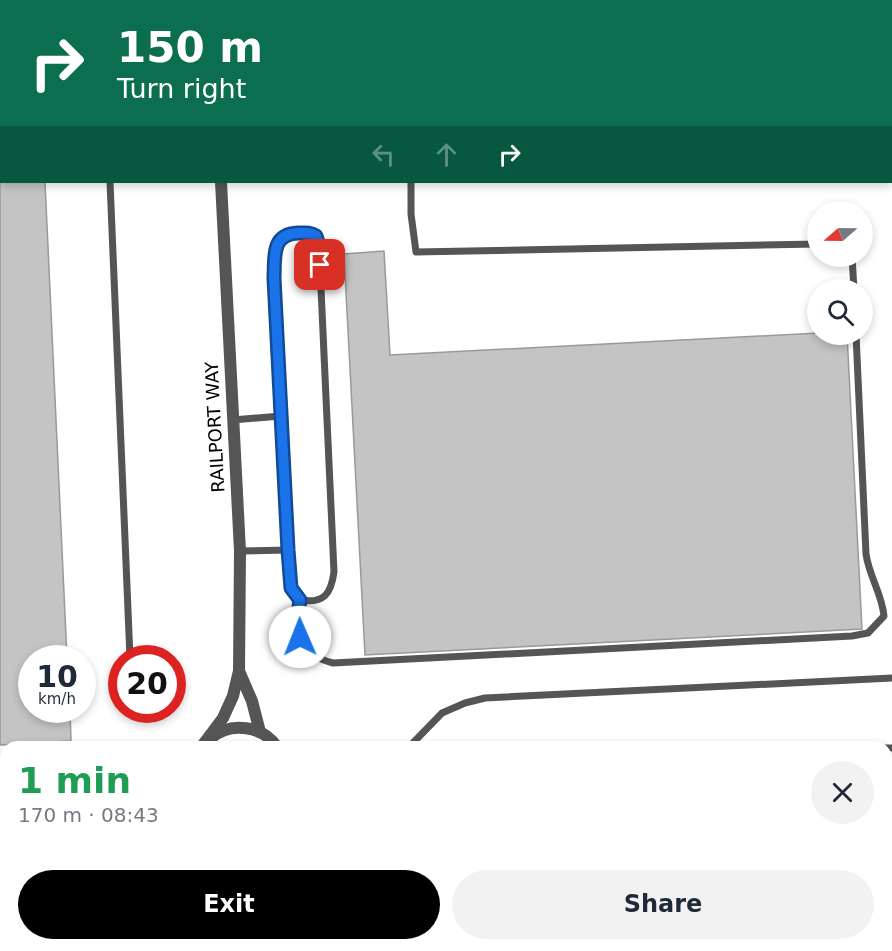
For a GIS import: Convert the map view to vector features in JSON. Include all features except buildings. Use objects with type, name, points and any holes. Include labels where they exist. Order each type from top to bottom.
[{"type":"street","name":"RAILPORT WAY","points":[[221,183],[240,551],[239,671]]},
{"type":"street","points":[[239,671],[252,701],[260,732]]},
{"type":"street","points":[[205,741],[223,718],[233,696],[239,671]]},
{"type":"street","points":[[207,741],[229,728],[244,727],[260,732],[271,741]]},
{"type":"lane","points":[[110,183],[129,645]]},
{"type":"lane","points":[[411,183],[411,214],[416,252],[807,244]]},
{"type":"lane","points":[[300,600],[314,602],[324,597],[332,588],[334,572],[319,245],[316,236],[311,233],[288,234],[278,242],[275,251],[281,416],[291,588],[300,600],[297,622],[303,644],[307,651],[316,658],[333,663],[852,636],[868,633],[884,616],[883,603],[868,566],[866,554],[856,345]]},
{"type":"lane","points":[[232,420],[281,416]]},
{"type":"lane","points":[[240,551],[288,550]]},
{"type":"lane","points":[[415,741],[442,713],[484,698],[892,678]]},
{"type":"route","points":[[300,637],[297,622],[300,600],[291,588],[288,550],[274,278],[275,251],[278,242],[288,234],[311,233],[316,236],[319,245],[320,265]]}]
